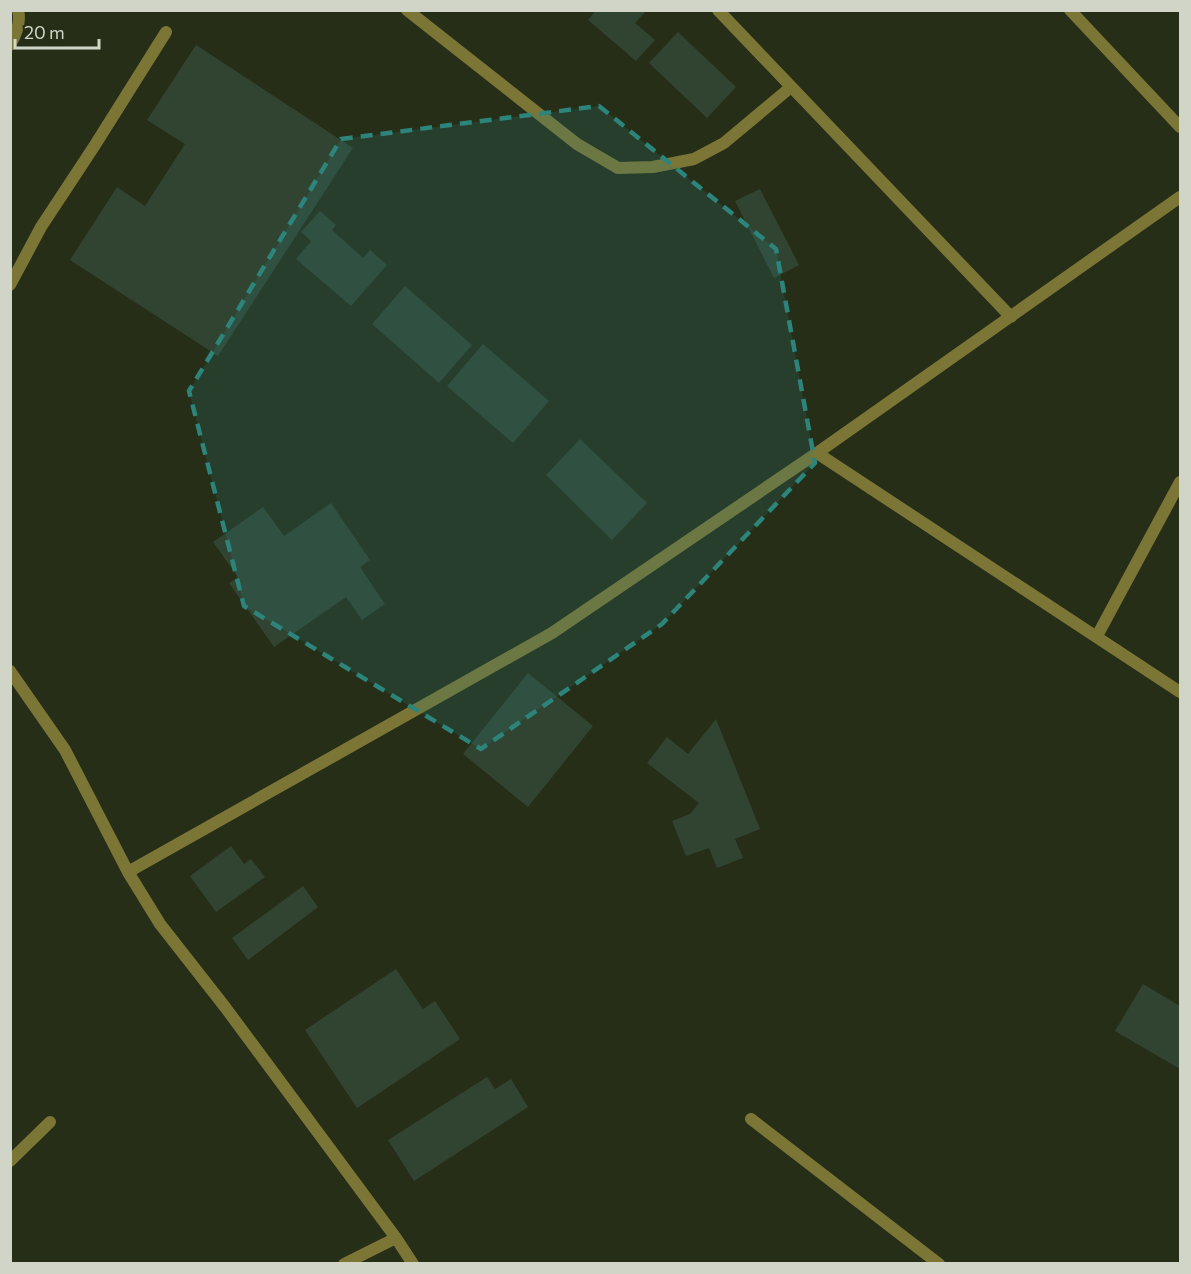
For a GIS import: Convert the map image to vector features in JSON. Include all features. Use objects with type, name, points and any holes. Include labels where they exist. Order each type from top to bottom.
[{"type":"street","points":[[10,45],[15,37],[20,17],[18,10]]},
{"type":"street","points":[[407,10],[577,144],[618,168],[653,167],[694,159],[724,143],[791,87]]},
{"type":"street","points":[[718,10],[1011,317]]},
{"type":"street","points":[[1070,10],[1180,127]]},
{"type":"street","points":[[10,285],[41,227],[166,32]]},
{"type":"street","points":[[128,872],[552,633],[817,453],[1180,197]]},
{"type":"street","points":[[817,453],[1180,692]]},
{"type":"street","points":[[1097,636],[1180,482]]},
{"type":"street","points":[[10,671],[65,750],[128,872],[160,924],[225,1007],[413,1263]]},
{"type":"street","points":[[751,1119],[939,1263]]},
{"type":"street","points":[[10,1161],[50,1122]]},
{"type":"street","points":[[344,1263],[396,1238]]},
{"type":"highlighted area","points":[[599,106],[776,249],[815,463],[662,624],[481,749],[244,606],[189,391],[341,139]]},
{"type":"building","points":[[596,10],[647,10],[635,23],[655,40],[636,61],[588,20]]},
{"type":"building","points":[[678,32],[736,87],[707,118],[649,63]]},
{"type":"building","points":[[196,45],[353,148],[218,356],[70,260],[117,187],[145,206],[185,144],[147,120]]},
{"type":"building","points":[[760,189],[799,265],[774,278],[735,201]]},
{"type":"building","points":[[320,211],[336,225],[332,230],[363,258],[370,250],[387,265],[351,306],[296,259],[311,241],[301,232]]},
{"type":"building","points":[[405,286],[472,345],[439,383],[372,324]]},
{"type":"building","points":[[483,344],[549,401],[513,443],[447,386]]},
{"type":"building","points":[[580,439],[647,503],[612,540],[546,475]]},
{"type":"building","points":[[331,503],[370,560],[360,567],[385,604],[362,620],[346,597],[274,647],[229,583],[238,577],[213,542],[263,507],[284,536]]},
{"type":"building","points":[[528,673],[593,726],[528,807],[463,754]]},
{"type":"building","points":[[716,719],[760,829],[735,839],[743,858],[717,868],[709,848],[686,856],[672,821],[690,814],[699,803],[647,763],[667,737],[688,754]]},
{"type":"building","points":[[231,846],[244,864],[251,859],[265,877],[216,912],[190,876]]},
{"type":"building","points":[[303,886],[318,907],[248,960],[232,938]]},
{"type":"building","points":[[396,969],[423,1009],[435,1001],[460,1039],[357,1108],[305,1030]]},
{"type":"building","points":[[1143,984],[1180,1006],[1180,1069],[1115,1031]]},
{"type":"building","points":[[487,1077],[495,1089],[511,1079],[528,1107],[414,1181],[388,1140]]}]
